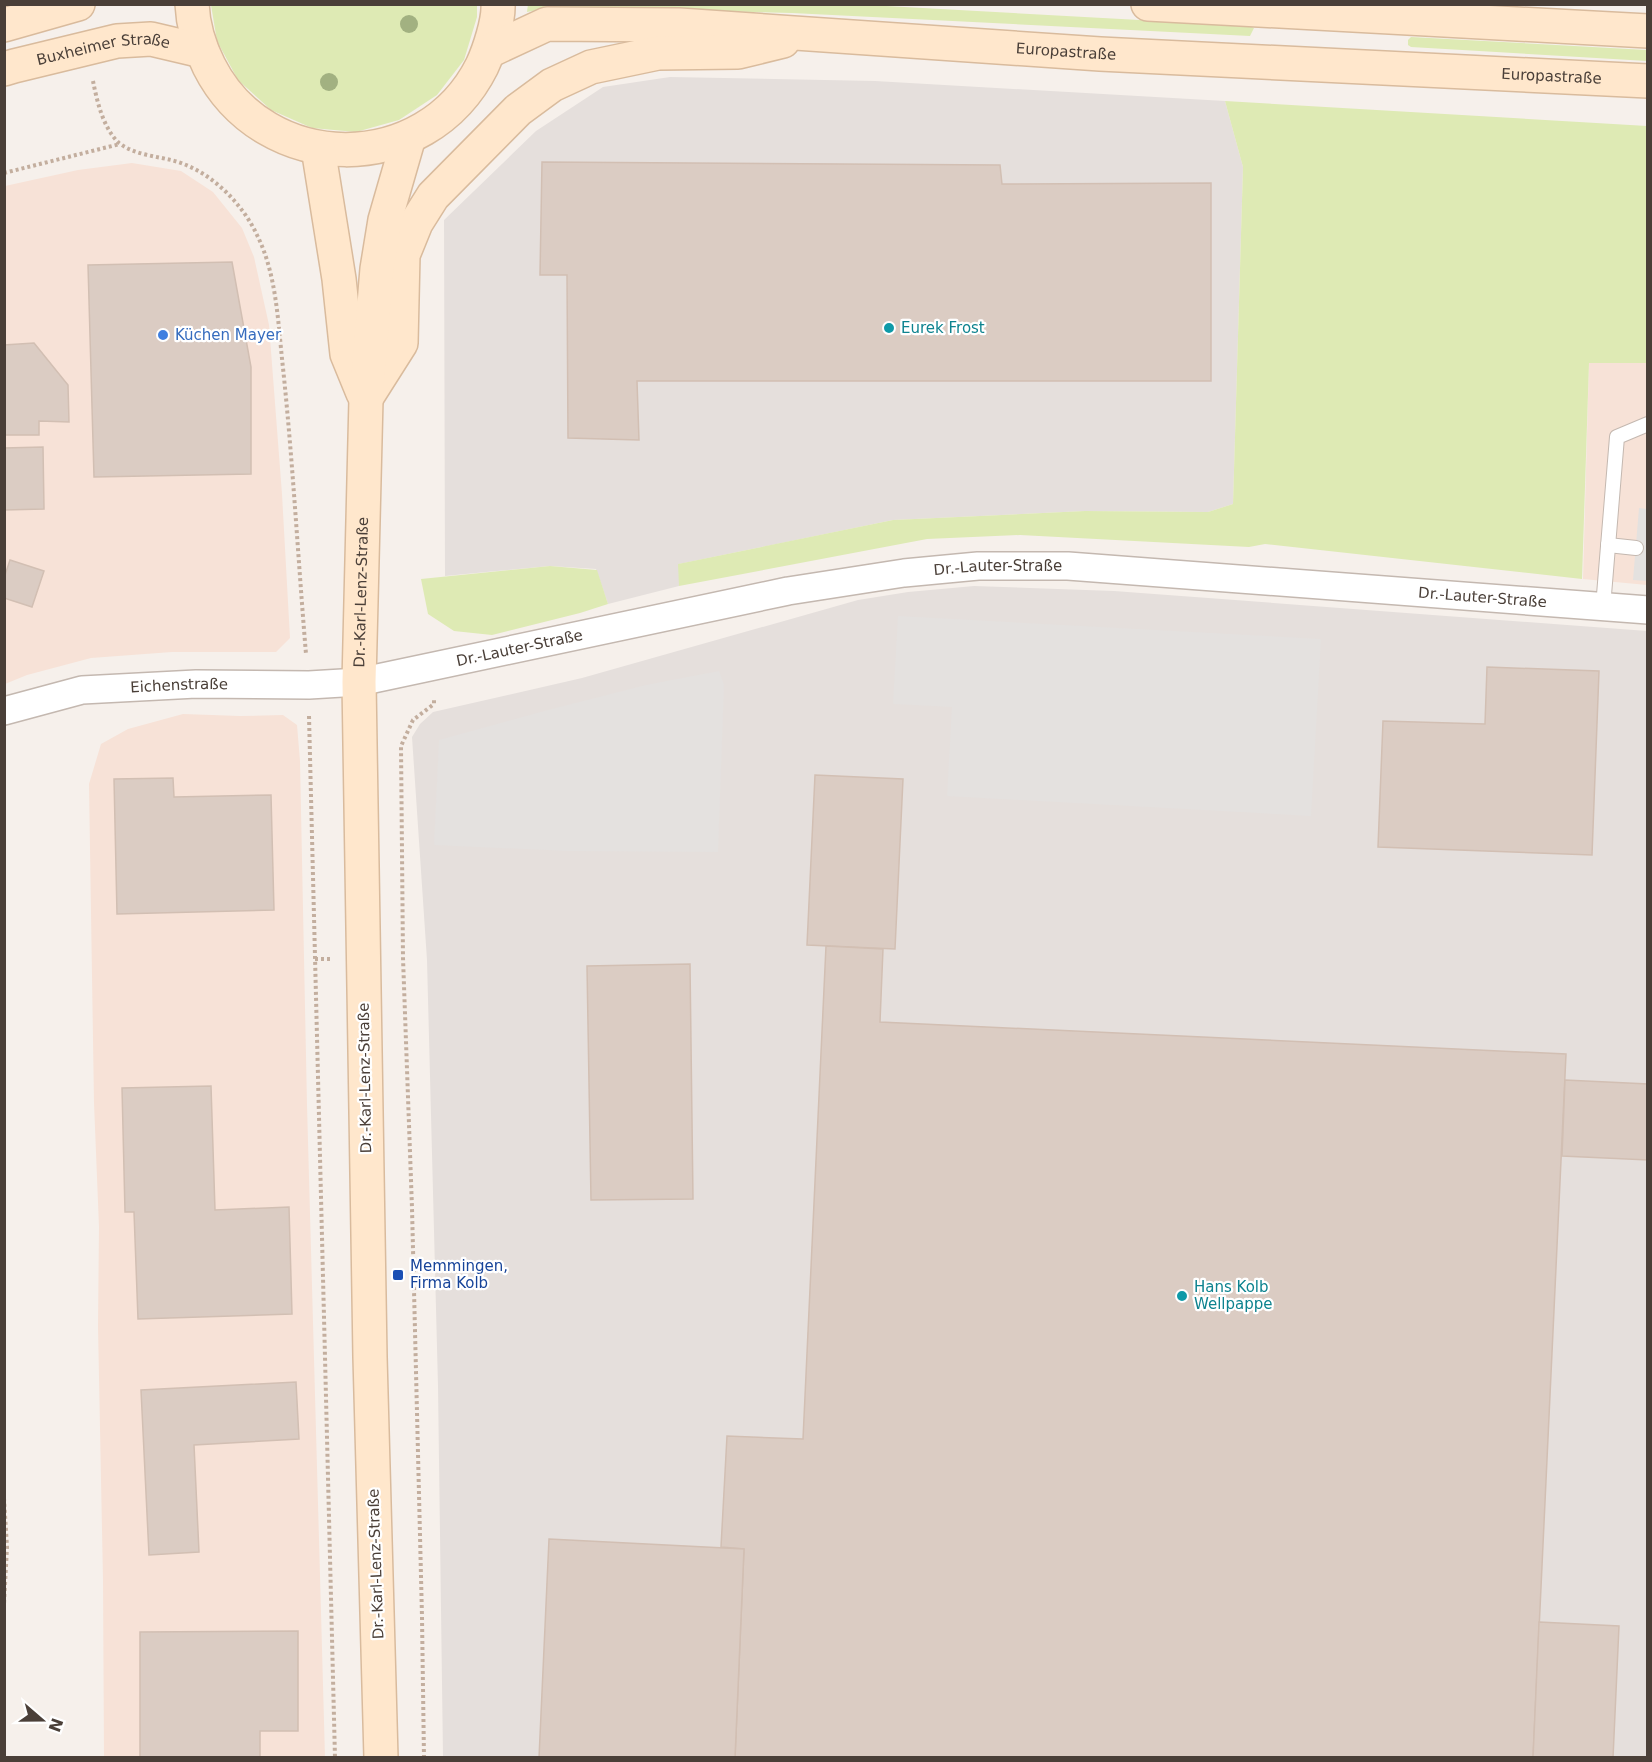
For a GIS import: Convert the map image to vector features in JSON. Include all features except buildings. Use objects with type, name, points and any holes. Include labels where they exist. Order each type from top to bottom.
[{"type":"main road","points":[[4,26],[78,4]]},
{"type":"main road","points":[[192,4],[195,30],[202,51],[216,80],[236,105],[260,125],[288,140],[318,148],[349,151],[380,147],[409,136],[435,121],[457,102],[475,78],[489,51],[498,4]]},
{"type":"main road","points":[[1148,4],[1647,31]]},
{"type":"main road","name":"Europastraße","points":[[489,51],[547,24],[679,25],[1100,54],[1647,81]]},
{"type":"main road","points":[[366,399],[401,343],[403,255],[416,224],[433,196],[518,110],[552,85],[591,67],[658,53],[738,52],[808,34]]},
{"type":"main road","name":"Buxheimer Straße","points":[[4,69],[117,41],[151,39],[202,51]]},
{"type":"main road","name":"Dr.-Karl-Lenz-Straße","points":[[381,1758],[370,1357],[359,682],[366,399],[377,269],[386,220],[409,136]]},
{"type":"main road","name":"Dr.-Karl-Lenz-Straße","points":[[318,148],[339,279],[347,354],[366,399]]},
{"type":"street","name":"Dr.-Lauter-Straße","points":[[359,682],[788,591],[904,573],[978,566],[1068,566],[1647,610]]},
{"type":"street","name":"Eichenstraße","points":[[4,711],[82,690],[196,684],[309,685],[359,682]]},
{"type":"lane","points":[[1603,607],[1617,437],[1647,424]]},
{"type":"lane","points":[[1608,545],[1636,548]]},
{"type":"path","points":[[92,71],[98,103],[110,133],[120,144],[134,151],[174,160],[200,171],[224,190],[243,210],[258,235],[270,270],[279,327],[309,685],[335,1758]]},
{"type":"path","points":[[4,173],[120,144]]},
{"type":"path","points":[[424,1758],[412,1208],[403,958],[401,746],[413,720],[434,704],[432,667]]},
{"type":"path","points":[[4,811],[4,837]]},
{"type":"path","points":[[4,1498],[7,1547],[4,1604]]},
{"type":"shaded area","points":[[670,77],[875,81],[1225,101],[1243,167],[1233,504],[1208,512],[1085,511],[893,520],[679,564],[679,586],[608,604],[596,569],[550,566],[445,576],[444,220],[536,131],[603,87]]},
{"type":"shaded area","points":[[132,163],[181,171],[213,192],[242,228],[254,257],[269,325],[290,638],[276,652],[172,652],[91,658],[27,675],[5,684],[5,186],[78,170]]},
{"type":"shaded area","points":[[1589,363],[1647,363],[1647,585],[1583,579]]},
{"type":"shaded area","points":[[1639,508],[1647,509],[1647,581],[1633,580]]},
{"type":"shaded area","points":[[974,586],[1114,591],[1647,631],[1647,1757],[443,1757],[438,1386],[427,960],[412,737],[420,724],[433,712],[582,678],[858,600],[908,592]]},
{"type":"shaded area","points":[[898,616],[1321,639],[1311,816],[947,796],[952,707],[893,704]]},
{"type":"shaded area","points":[[719,671],[724,685],[718,852],[569,851],[434,845],[439,740],[646,685]]},
{"type":"shaded area","points":[[183,714],[283,715],[297,725],[300,761],[325,1757],[104,1757],[98,1326],[99,1227],[94,1103],[89,784],[101,744],[128,729]]},
{"type":"green space","points":[[477,4],[477,17],[464,60],[437,95],[399,120],[356,132],[312,128],[271,110],[238,80],[217,41],[211,5]]},
{"type":"green space","points":[[528,4],[868,5],[1254,28],[1250,36],[792,13],[543,9],[527,12]]},
{"type":"green space","points":[[1411,37],[1647,50],[1647,61],[1411,47],[1408,45],[1408,40]]},
{"type":"green space","points":[[1225,101],[1647,126],[1647,363],[1589,363],[1582,579],[1265,544],[1249,547],[1020,535],[927,539],[679,586],[678,564],[893,520],[1085,511],[1208,512],[1233,504],[1243,167]]},
{"type":"green space","points":[[550,566],[597,570],[608,604],[492,635],[454,631],[428,614],[421,579]]},
{"type":"place","name":"Eurek Frost","points":[[889,328]]},
{"type":"place","name":"Küchen Mayer","points":[[163,335]]},
{"type":"place","name":"Memmingen, Firma Kolb","points":[[398,1275]]},
{"type":"place","name":"Hans Kolb Wellpappe","points":[[1182,1296]]}]
